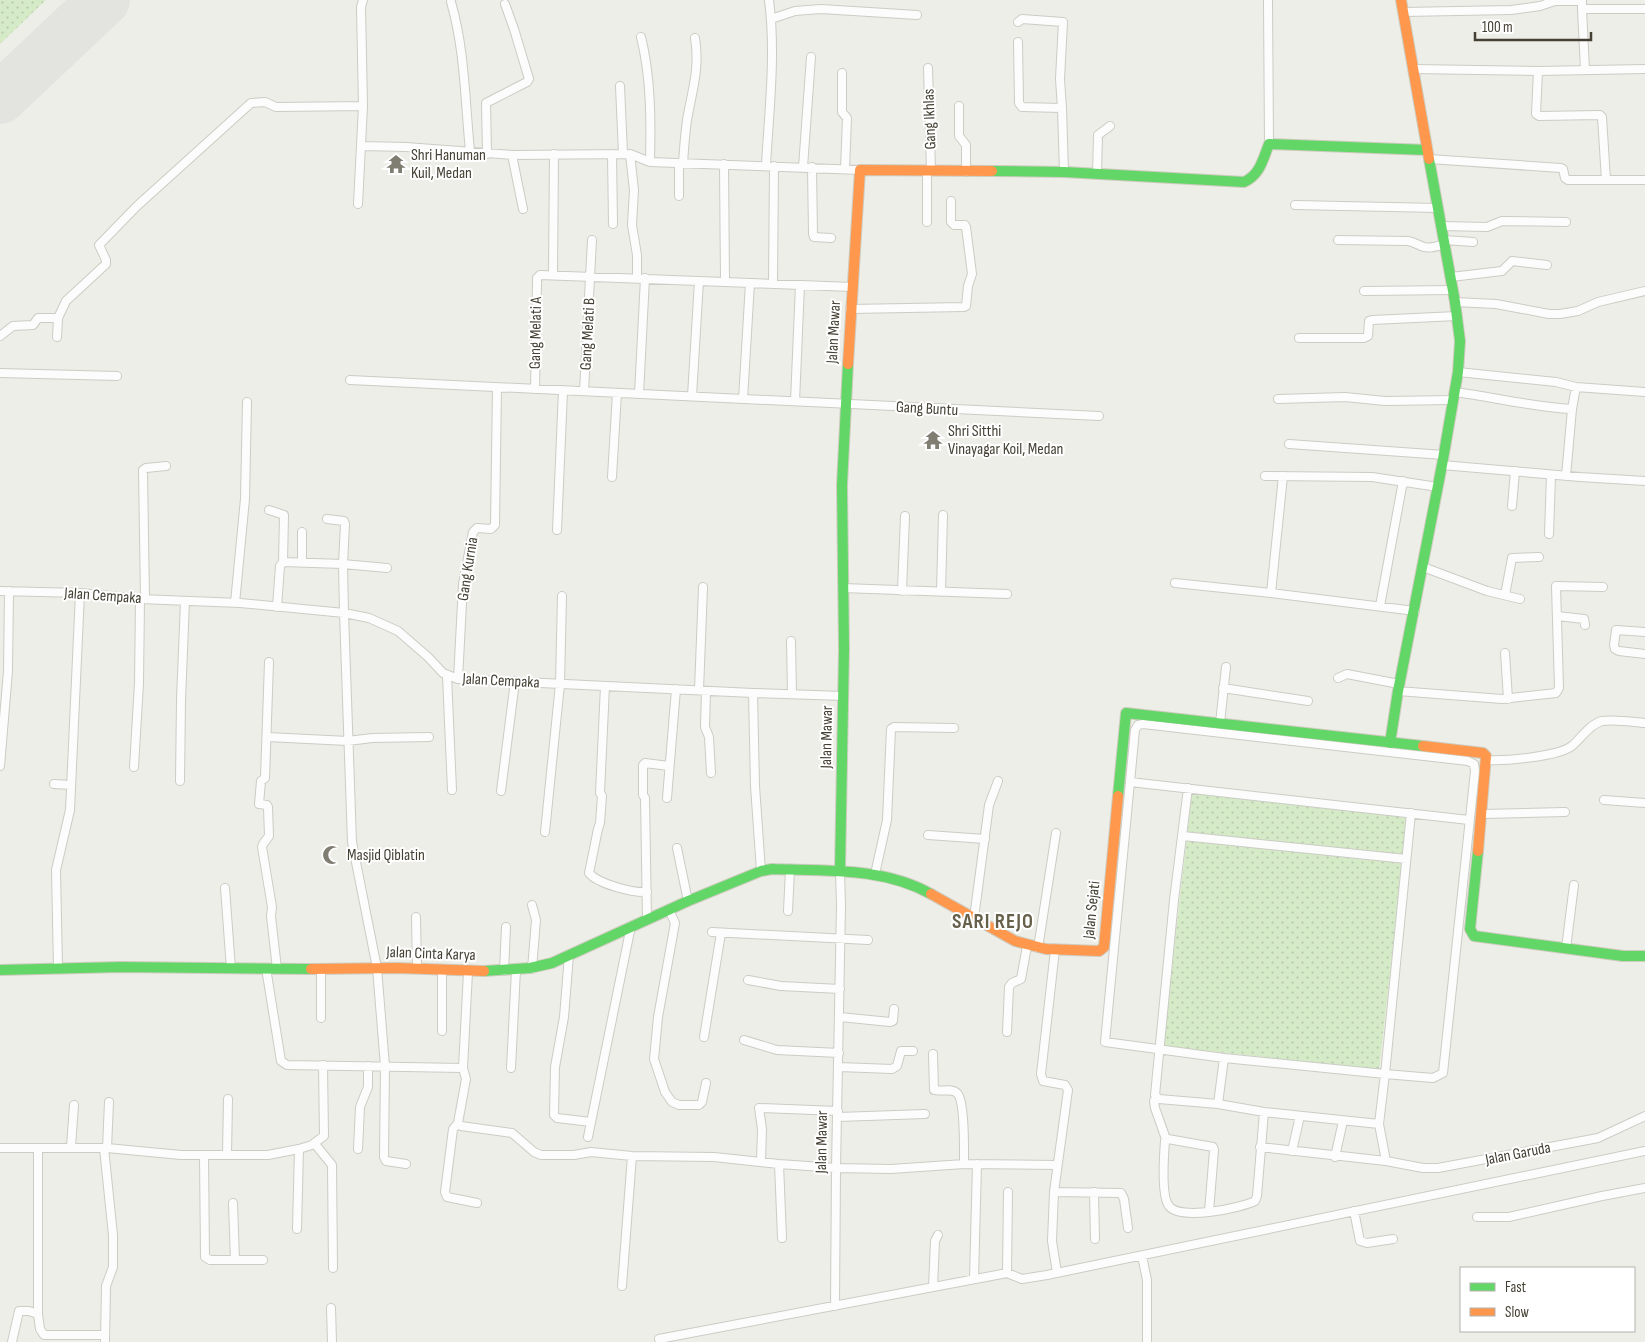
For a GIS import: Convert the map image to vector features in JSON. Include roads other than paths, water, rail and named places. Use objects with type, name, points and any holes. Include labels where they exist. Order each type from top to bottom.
[{"type":"street","points":[[358,204],[363,106],[361,8],[363,0]]},
{"type":"street","points":[[766,165],[771,68],[771,19],[768,0]]},
{"type":"street","points":[[361,146],[406,147],[512,155],[626,154],[650,162],[860,170],[1097,173],[1244,182],[1258,172],[1269,144],[1268,0]]},
{"type":"street","points":[[1390,743],[1443,460],[1458,372],[1460,341],[1451,277],[1401,0]]},
{"type":"street","points":[[1403,12],[1511,10],[1540,6],[1555,1],[1645,9]]},
{"type":"street","points":[[451,2],[459,36],[470,151]]},
{"type":"street","points":[[1582,3],[1585,70]]},
{"type":"street","points":[[487,154],[486,103],[527,82],[529,79],[505,4]]},
{"type":"street","points":[[771,19],[795,11],[821,9],[917,15]]},
{"type":"street","points":[[1018,22],[1022,19],[1063,22],[1060,79],[1064,172]]},
{"type":"street","points":[[641,37],[646,58],[650,162]]},
{"type":"street","points":[[679,196],[681,163],[698,66],[695,38]]},
{"type":"street","points":[[1018,42],[1020,105],[1022,107],[1062,108]]},
{"type":"street","points":[[802,167],[811,57]]},
{"type":"street","name":"Gang Ikhlas","points":[[927,222],[929,171],[928,68]]},
{"type":"street","points":[[1413,69],[1645,69]]},
{"type":"street","points":[[1538,70],[1536,111],[1539,116],[1600,115],[1602,117],[1606,180]]},
{"type":"street","points":[[842,74],[842,112],[847,118],[845,169]]},
{"type":"street","points":[[620,86],[626,154],[634,190],[632,225],[641,278],[639,394]]},
{"type":"street","points":[[58,337],[58,318],[66,301],[106,264],[99,245],[137,206],[245,107],[258,101],[266,102],[276,107],[363,106]]},
{"type":"street","points":[[959,106],[959,136],[966,145],[966,172]]},
{"type":"street","points":[[1097,173],[1098,135],[1110,126]]},
{"type":"street","points":[[1269,144],[1428,155],[1561,168],[1564,169],[1565,178],[1568,180],[1645,180]]},
{"type":"street","points":[[554,154],[553,275],[852,287]]},
{"type":"street","points":[[612,154],[614,224]]},
{"type":"street","points":[[512,155],[523,209]]},
{"type":"street","points":[[724,164],[725,282]]},
{"type":"street","points":[[774,166],[774,284]]},
{"type":"street","points":[[812,167],[813,234],[814,237],[831,238]]},
{"type":"street","name":"Jalan Mawar","points":[[835,1306],[843,696],[842,485],[850,309],[860,170]]},
{"type":"street","points":[[850,309],[966,306],[972,274],[966,227],[965,224],[954,225],[951,222],[952,201]]},
{"type":"street","points":[[1295,205],[1438,208]]},
{"type":"street","points":[[1441,226],[1487,227],[1502,221],[1566,222]]},
{"type":"street","name":"Gang Melati B","points":[[584,391],[592,240]]},
{"type":"street","points":[[1338,240],[1408,241],[1424,247],[1433,247],[1444,242],[1473,242]]},
{"type":"street","points":[[1451,277],[1502,271],[1512,261],[1547,265]]},
{"type":"street","name":"Gang Melati A","points":[[536,389],[538,276],[553,275]]},
{"type":"street","points":[[692,396],[699,281]]},
{"type":"street","points":[[743,398],[750,283]]},
{"type":"street","points":[[795,402],[800,285]]},
{"type":"street","points":[[1364,291],[1453,290]]},
{"type":"street","points":[[1455,302],[1496,304],[1549,314],[1560,314],[1578,311],[1598,302],[1645,291]]},
{"type":"street","points":[[1299,338],[1364,338],[1368,336],[1372,320],[1457,316]]},
{"type":"street","points":[[0,336],[13,326],[33,325],[38,318],[58,318]]},
{"type":"street","points":[[1458,372],[1556,382],[1576,387],[1645,392]]},
{"type":"street","points":[[0,373],[118,376]]},
{"type":"street","name":"Gang Buntu","points":[[350,380],[1099,416]]},
{"type":"street","points":[[1566,476],[1572,409],[1576,387]]},
{"type":"street","name":"Gang Kurnia","points":[[458,678],[464,574],[473,532],[477,528],[491,528],[495,525],[497,388]]},
{"type":"street","points":[[557,530],[563,391]]},
{"type":"street","points":[[612,477],[617,393]]},
{"type":"street","points":[[1278,399],[1344,397],[1385,401],[1454,396],[1498,398],[1533,406],[1572,409]]},
{"type":"street","points":[[235,603],[246,499],[248,402]]},
{"type":"street","points":[[1289,444],[1443,460],[1551,475],[1645,481]]},
{"type":"street","points":[[134,767],[143,599],[143,470],[166,466]]},
{"type":"street","points":[[1512,506],[1515,471]]},
{"type":"street","points":[[1549,534],[1551,475]]},
{"type":"street","points":[[1265,476],[1339,476],[1403,481],[1438,487]]},
{"type":"street","points":[[1271,593],[1283,476]]},
{"type":"street","points":[[1380,606],[1403,481]]},
{"type":"street","points":[[269,510],[284,514],[283,562],[280,566],[277,607]]},
{"type":"street","points":[[941,592],[943,515]]},
{"type":"street","points":[[902,590],[905,516]]},
{"type":"street","points":[[327,519],[344,521],[345,524],[343,564],[344,613],[352,842],[376,968],[386,1066],[384,1157],[386,1161],[406,1164]]},
{"type":"street","points":[[302,532],[302,562]]},
{"type":"street","points":[[1505,596],[1512,558],[1538,557]]},
{"type":"street","points":[[283,562],[387,568]]},
{"type":"street","points":[[1423,567],[1487,591],[1520,599]]},
{"type":"street","points":[[1175,584],[1271,593],[1414,611]]},
{"type":"street","points":[[1338,678],[1347,674],[1399,687],[1508,699],[1556,693],[1558,691],[1556,586],[1604,586]]},
{"type":"street","points":[[703,588],[702,690],[704,727],[709,737],[711,773]]},
{"type":"street","points":[[842,588],[1007,594]]},
{"type":"street","name":"Jalan Cempaka","points":[[0,591],[80,593],[143,599],[235,603],[344,613],[369,618],[398,631],[443,673],[447,676],[458,678],[843,696]]},
{"type":"street","points":[[0,766],[8,671],[9,591]]},
{"type":"street","points":[[58,968],[56,870],[70,810],[80,593]]},
{"type":"street","points":[[545,832],[560,684],[562,596]]},
{"type":"street","points":[[180,780],[185,601]]},
{"type":"street","points":[[1557,616],[1584,619],[1585,625]]},
{"type":"street","points":[[1645,632],[1616,630],[1614,645],[1615,649],[1619,651],[1645,654]]},
{"type":"street","points":[[791,640],[792,694]]},
{"type":"street","points":[[1505,653],[1508,699]]},
{"type":"street","points":[[269,662],[265,778],[261,781],[259,804],[268,807],[269,836],[262,847],[272,907],[271,916],[277,969]]},
{"type":"street","points":[[1226,667],[1220,723],[1481,752],[1484,754],[1486,760],[1482,814],[1470,929],[1474,936],[1623,956],[1645,956]]},
{"type":"street","points":[[447,676],[452,790]]},
{"type":"street","points":[[501,791],[515,681]]},
{"type":"street","points":[[605,686],[600,793],[602,796],[602,811],[589,873],[613,886],[636,892],[647,892]]},
{"type":"street","points":[[1223,688],[1308,700]]},
{"type":"street","points":[[667,798],[676,689]]},
{"type":"street","points":[[753,693],[755,786],[761,871]]},
{"type":"street","name":"Jalan Sejati","points":[[840,871],[875,874],[927,892],[1027,946],[1055,950],[1099,951],[1104,947],[1126,714],[1220,723]]},
{"type":"street","points":[[1486,760],[1520,759],[1562,751],[1572,746],[1580,736],[1602,722],[1645,723]]},
{"type":"street","points":[[1143,724],[1471,762],[1474,764],[1475,771],[1469,820],[1443,1073],[1438,1077],[1385,1074],[1224,1058],[1107,1044],[1104,1040],[1135,730],[1138,725],[1143,724]]},
{"type":"street","points":[[875,874],[887,820],[891,729],[894,727],[954,728]]},
{"type":"street","points":[[267,737],[348,741],[372,738],[429,737]]},
{"type":"street","points":[[647,920],[646,798],[643,795],[643,765],[669,766]]},
{"type":"street","points":[[974,918],[989,805],[998,780]]},
{"type":"street","points":[[1130,782],[1469,820]]},
{"type":"street","points":[[54,784],[71,785]]},
{"type":"street","points":[[1188,788],[1174,900],[1156,1098],[1154,1101],[1166,1139],[1164,1170],[1166,1198],[1169,1207],[1176,1211],[1192,1213],[1209,1212],[1255,1201],[1264,1112]]},
{"type":"street","points":[[1604,800],[1645,802]]},
{"type":"street","points":[[1482,814],[1565,812]]},
{"type":"street","points":[[1386,1161],[1379,1124],[1411,813]]},
{"type":"street","points":[[1038,948],[1056,833]]},
{"type":"street","points":[[928,835],[985,839]]},
{"type":"street","points":[[1182,836],[1406,860]]},
{"type":"street","points":[[677,848],[688,901]]},
{"type":"street","points":[[788,911],[790,869]]},
{"type":"street","name":"Jalan Cinta Karya","points":[[0,970],[156,967],[321,970],[376,968],[468,972],[516,970],[552,963],[631,926],[761,871],[790,869],[840,871]]},
{"type":"street","points":[[1566,948],[1574,885]]},
{"type":"street","points":[[226,888],[231,969]]},
{"type":"street","points":[[532,905],[536,920],[532,968]]},
{"type":"street","points":[[669,910],[675,923],[658,1017],[654,1059],[665,1092],[672,1102],[676,1104],[699,1105],[702,1102],[706,1083]]},
{"type":"street","points":[[416,917],[417,969]]},
{"type":"street","points":[[588,1137],[631,926]]},
{"type":"street","points":[[504,971],[506,927]]},
{"type":"street","points":[[712,932],[868,940]]},
{"type":"street","points":[[704,1037],[721,933]]},
{"type":"street","points":[[1007,1032],[1009,987],[1012,983],[1021,979],[1027,946]]},
{"type":"street","points":[[1055,950],[1041,1074],[1043,1081],[1065,1085],[1068,1090],[1054,1192],[1052,1241],[1057,1272]]},
{"type":"street","points":[[569,955],[564,1017],[555,1067],[554,1116],[591,1122]]},
{"type":"street","points":[[266,968],[280,1061],[287,1065],[463,1068]]},
{"type":"street","points":[[321,970],[321,1018]]},
{"type":"street","points":[[442,970],[442,1031]]},
{"type":"street","points":[[510,1068],[516,970]]},
{"type":"street","points":[[468,972],[463,1068],[466,1079],[458,1123],[453,1129],[444,1192],[447,1196],[477,1203]]},
{"type":"street","points":[[748,980],[781,986],[840,989]]},
{"type":"street","points":[[840,1017],[890,1022],[893,1021],[894,1009]]},
{"type":"street","points":[[744,1040],[777,1050],[839,1053]]},
{"type":"street","points":[[838,1067],[892,1069],[898,1066],[901,1051],[913,1051]]},
{"type":"street","points":[[933,1054],[934,1090],[954,1091],[959,1095],[962,1111],[964,1164]]},
{"type":"street","points":[[1218,1104],[1224,1058]]},
{"type":"street","points":[[0,1148],[106,1148],[181,1155],[268,1154],[299,1150],[313,1144],[324,1136],[323,1065]]},
{"type":"street","points":[[358,1150],[360,1107],[368,1087],[368,1066]]},
{"type":"street","points":[[1156,1098],[1379,1124]]},
{"type":"street","points":[[227,1154],[228,1099]]},
{"type":"street","points":[[38,1148],[38,1314],[40,1329],[44,1334],[105,1338],[106,1286],[113,1268],[113,1234],[106,1148],[108,1102]]},
{"type":"street","points":[[72,1147],[74,1105]]},
{"type":"street","points":[[761,1162],[762,1129],[759,1108],[838,1114],[925,1114]]},
{"type":"street","points":[[1292,1151],[1300,1116]]},
{"type":"street","name":"Jalan Garuda","points":[[1260,1147],[1336,1157],[1386,1161],[1423,1168],[1449,1167],[1598,1138],[1645,1116]]},
{"type":"street","points":[[1336,1157],[1343,1120]]},
{"type":"street","points":[[458,1123],[461,1126],[512,1133],[534,1152],[541,1155],[574,1155],[591,1152],[632,1156],[714,1157],[836,1168],[891,1169],[964,1164],[1057,1165]]},
{"type":"street","points":[[1166,1139],[1213,1147],[1209,1212]]},
{"type":"street","points":[[313,1144],[332,1165],[333,1268]]},
{"type":"street","points":[[297,1230],[299,1150]]},
{"type":"street","points":[[659,1338],[1007,1273],[1024,1279],[1645,1150]]},
{"type":"street","points":[[204,1155],[205,1257],[210,1260],[263,1260]]},
{"type":"street","points":[[622,1286],[632,1156]]},
{"type":"street","points":[[780,1164],[782,1238]]},
{"type":"street","points":[[974,1279],[976,1164]]},
{"type":"street","points":[[1477,1218],[1509,1217],[1645,1188]]},
{"type":"street","points":[[1007,1273],[1008,1192]]},
{"type":"street","points":[[1054,1192],[1119,1192],[1124,1199],[1128,1228]]},
{"type":"street","points":[[1094,1192],[1095,1239]]},
{"type":"street","points":[[233,1203],[235,1260]]},
{"type":"street","points":[[1354,1211],[1360,1241],[1393,1239]]},
{"type":"street","points":[[934,1287],[935,1241],[938,1235]]},
{"type":"street","points":[[1142,1256],[1147,1280],[1147,1342]]},
{"type":"street","points":[[331,1308],[332,1342]]},
{"type":"street","points":[[12,1342],[19,1311],[29,1311],[38,1314]]},
{"type":"place","name":"Shri Hanuman Kuil, Medan","points":[[396,164]]},
{"type":"place","name":"Shri Sitthi Vinayagar Koil, Medan","points":[[933,440]]},
{"type":"place","name":"Masjid Qiblatin","points":[[332,855]]},
{"type":"district","name":"SARI REJO","points":[[993,921]]}]
